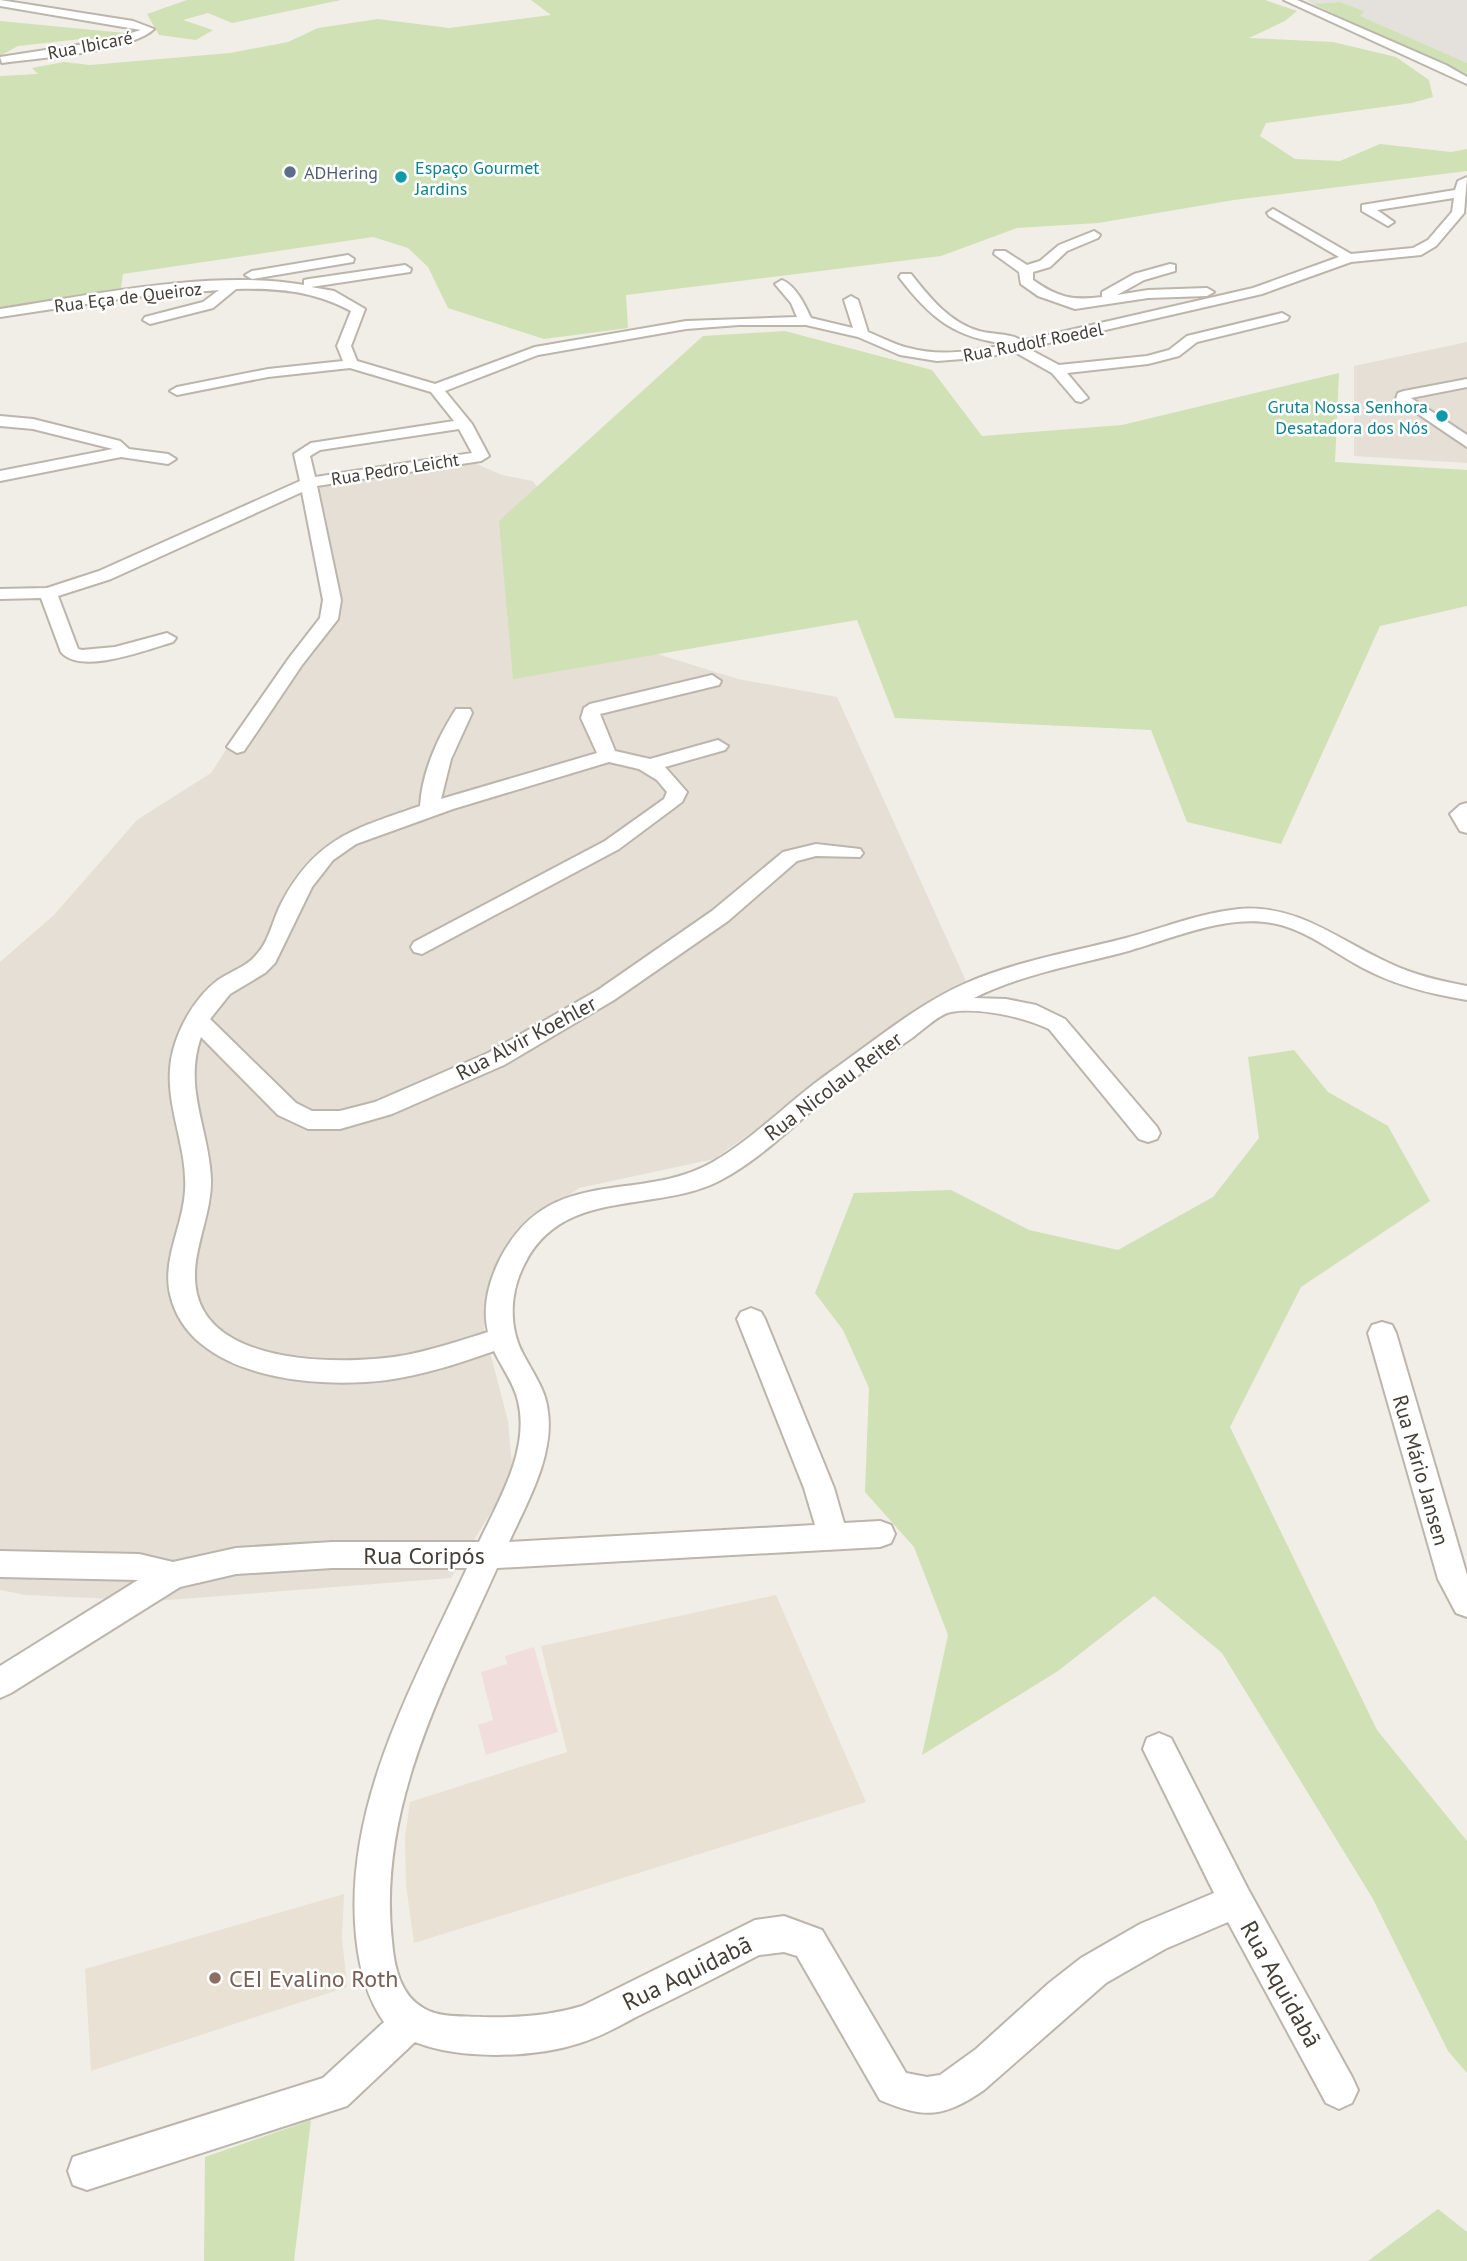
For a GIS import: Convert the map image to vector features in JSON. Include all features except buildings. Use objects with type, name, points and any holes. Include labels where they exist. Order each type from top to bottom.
[{"type":"street","points":[[1289,0],[1442,67],[1467,81]]},
{"type":"street","name":"Rua Ibicaré","points":[[0,3],[133,24],[149,29],[140,36],[103,44],[2,60]]},
{"type":"street","points":[[1388,222],[1366,208],[1464,187]]},
{"type":"street","name":"Rua Rudolf Roedel","points":[[436,388],[535,351],[562,345],[686,325],[739,321],[806,321],[862,334],[892,348],[937,357],[962,357],[1038,343],[1257,291],[1349,258],[1409,254],[1424,249],[1458,213],[1464,187]]},
{"type":"street","points":[[1273,213],[1349,258]]},
{"type":"street","points":[[1000,254],[1027,270],[1045,264],[1063,248],[1094,235]]},
{"type":"street","points":[[190,286],[348,259]]},
{"type":"street","points":[[1100,301],[1119,286],[1170,268]]},
{"type":"street","points":[[284,287],[405,269]]},
{"type":"street","points":[[1027,270],[1026,281],[1033,288],[1060,302],[1075,305],[1148,294],[1257,291]]},
{"type":"street","points":[[906,277],[936,315],[956,328],[988,338],[1038,343]]},
{"type":"street","points":[[782,284],[797,302],[806,321]]},
{"type":"street","name":"Rua Eça de Queiroz","points":[[0,313],[190,286],[284,287],[328,292],[347,299],[358,309],[344,346],[351,364]]},
{"type":"street","points":[[150,320],[208,305],[231,287]]},
{"type":"street","points":[[851,300],[862,334]]},
{"type":"street","points":[[1057,370],[1148,360],[1174,353],[1192,339],[1282,317]]},
{"type":"street","points":[[1015,347],[1057,370],[1081,398]]},
{"type":"street","points":[[177,391],[268,373],[351,364],[436,388],[464,424],[316,446],[302,454],[332,600],[329,619],[295,662],[237,747]]},
{"type":"street","points":[[1467,383],[1403,396],[1403,400],[1467,442]]},
{"type":"street","points":[[0,421],[33,424],[102,440],[121,447],[121,452]]},
{"type":"street","name":"Rua Pedro Leicht","points":[[0,594],[48,593],[104,575],[308,482],[481,456],[464,424]]},
{"type":"street","points":[[0,476],[121,452],[168,459]]},
{"type":"street","points":[[48,593],[70,652],[76,656],[96,657],[167,638]]},
{"type":"street","points":[[608,756],[590,718],[597,708],[712,681]]},
{"type":"street","points":[[430,808],[430,791],[463,713]]},
{"type":"street","points":[[647,766],[718,746]]},
{"type":"street","points":[[422,947],[612,845],[672,802],[677,792],[671,782],[639,760],[626,756],[608,756],[430,808],[349,839],[326,856],[292,902],[273,947],[261,963],[221,989],[197,1020],[182,1059],[183,1110],[196,1152],[198,1193],[185,1248],[183,1293],[191,1315],[203,1332],[221,1346],[258,1360],[311,1369],[384,1369],[427,1362],[502,1338]]},
{"type":"street","points":[[1467,808],[1460,814],[1467,827]]},
{"type":"street","name":"Rua Alvir Koehler","points":[[197,1020],[287,1110],[308,1119],[340,1120],[383,1108],[496,1059],[606,995],[720,916],[790,856],[816,850],[853,853]]},
{"type":"street","name":"Rua Nicolau Reiter","points":[[489,1555],[535,1436],[534,1403],[526,1380],[502,1338],[500,1309],[503,1277],[521,1245],[545,1220],[583,1202],[624,1192],[682,1186],[706,1177],[738,1158],[818,1092],[973,989],[1006,977],[1240,915],[1273,916],[1301,926],[1376,967],[1408,980],[1467,993]]},
{"type":"street","points":[[947,1004],[1006,1007],[1036,1013],[1057,1024],[1148,1133]]},
{"type":"street","points":[[751,1319],[819,1489],[832,1537]]},
{"type":"street","name":"Rua Mário Jansen","points":[[1382,1333],[1453,1579],[1467,1603]]},
{"type":"street","name":"Rua Coripós","points":[[0,1683],[173,1575],[236,1561],[319,1555],[489,1555],[880,1534]]},
{"type":"street","points":[[87,2171],[334,2093],[410,2022],[394,2007],[380,1977],[372,1940],[371,1905],[380,1825],[391,1782],[420,1709],[489,1555]]},
{"type":"street","points":[[0,1564],[139,1567],[173,1575]]},
{"type":"street","points":[[1159,1749],[1236,1901]]},
{"type":"street","name":"Rua Aquidabã","points":[[410,2022],[441,2032],[496,2037],[576,2026],[755,1938],[784,1934],[809,1943],[893,2087],[917,2095],[940,2095],[967,2079],[1077,1983],[1152,1936],[1236,1901],[1339,2090]]},
{"type":"shaded area","points":[[1307,0],[1467,0],[1467,63],[1359,16],[1363,11],[1340,2],[1313,4]]},
{"type":"shaded area","points":[[1467,342],[1467,463],[1354,456],[1354,366]]},
{"type":"shaded area","points":[[472,462],[502,475],[533,481],[654,653],[738,679],[837,697],[966,981],[714,1159],[579,1188],[517,1232],[489,1282],[484,1329],[508,1421],[513,1476],[451,1578],[155,1601],[26,1595],[0,1590],[0,962],[54,915],[137,820],[211,773],[249,714],[322,632],[328,613],[310,543],[309,486]]},
{"type":"shaded area","points":[[776,1595],[866,1802],[414,1943],[406,1885],[405,1837],[410,1802],[567,1752],[541,1646]]},
{"type":"shaded area","points":[[534,1647],[558,1732],[486,1755],[478,1725],[493,1720],[481,1672],[507,1664],[505,1656]]},
{"type":"shaded area","name":"CEI Evalino Roth","points":[[344,1894],[342,1938],[347,1987],[91,2071],[85,1969]]},
{"type":"green space","points":[[187,0],[341,0],[232,23],[208,13],[183,20],[213,30],[196,40],[159,35],[147,14]]},
{"type":"green space","points":[[531,0],[1265,0],[1297,11],[1285,21],[1249,38],[1333,42],[1396,57],[1429,80],[1433,97],[1412,103],[1266,123],[1260,136],[1295,159],[1340,161],[1380,144],[1451,152],[1467,149],[1467,171],[1234,200],[1098,223],[1017,228],[941,256],[626,295],[628,328],[544,339],[448,308],[428,267],[408,248],[373,237],[123,274],[121,288],[0,307],[0,76],[38,74],[32,68],[64,62],[90,65],[230,53],[288,42],[318,28],[378,19],[449,28],[551,15]]},
{"type":"green space","points":[[1340,2],[1364,11],[1360,16],[1467,63],[1467,77],[1313,4]]},
{"type":"green space","points":[[0,21],[125,33],[122,38],[97,43],[81,39],[18,46],[0,56]]},
{"type":"green space","points":[[785,331],[932,370],[982,436],[1122,425],[1339,373],[1335,462],[1467,470],[1467,606],[1380,626],[1281,844],[1187,822],[1151,730],[895,718],[857,620],[513,679],[499,521],[703,336]]},
{"type":"green space","points":[[1294,1050],[1328,1092],[1388,1126],[1430,1201],[1301,1287],[1230,1427],[1377,1730],[1467,1841],[1467,2073],[1448,2051],[1373,1899],[1222,1653],[1154,1596],[1058,1671],[922,1755],[948,1635],[914,1547],[865,1492],[869,1388],[843,1330],[815,1293],[854,1193],[951,1190],[1029,1230],[1118,1250],[1213,1197],[1259,1138],[1248,1057]]},
{"type":"green space","points":[[311,2120],[294,2261],[204,2261],[205,2157]]},
{"type":"green space","points":[[1438,2209],[1467,2232],[1467,2261],[1368,2261]]},
{"type":"place","name":"ADHering","points":[[290,172]]},
{"type":"place","name":"Espaço Gourmet Jardins","points":[[401,177]]},
{"type":"place","name":"Gruta Nossa Senhora Desatadora dos Nós","points":[[1442,416]]},
{"type":"place","name":"CEI Evalino Roth","points":[[215,1978]]}]
